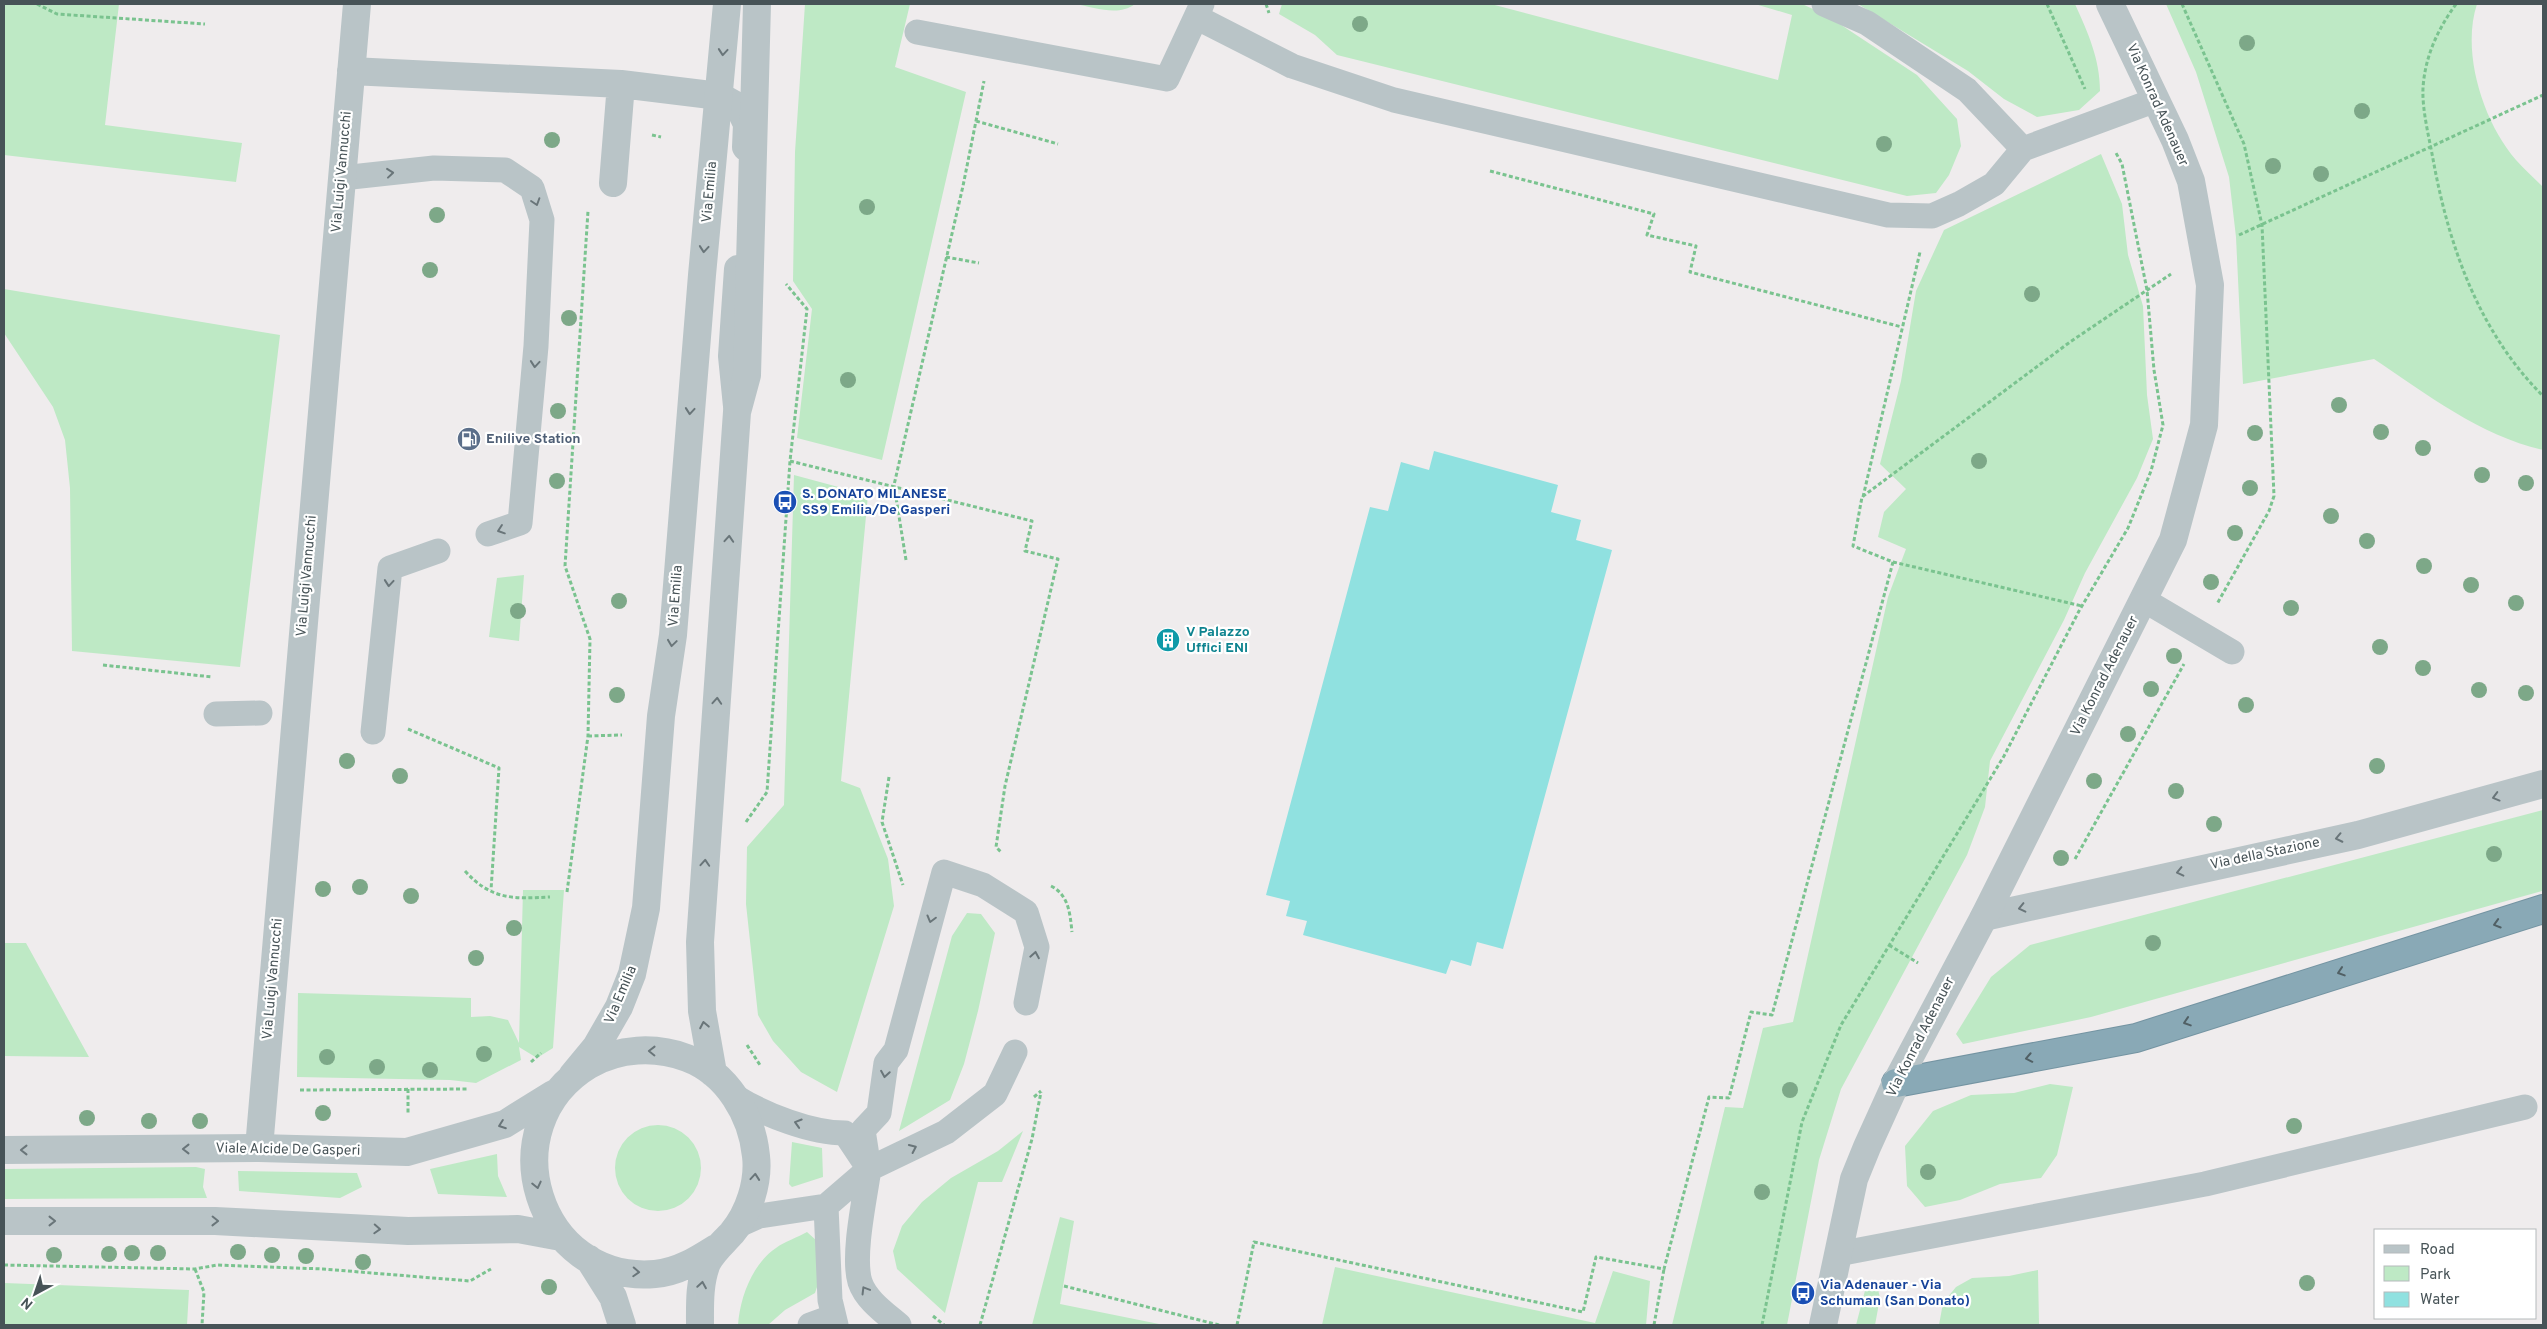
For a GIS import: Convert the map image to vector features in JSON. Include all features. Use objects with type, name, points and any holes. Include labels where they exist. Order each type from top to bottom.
[{"type":"highway","points":[[1896,1083],[2136,1038],[2543,910]]},
{"type":"street","name":"Via Luigi Vannucchi","points":[[259,1148],[357,4]]},
{"type":"street","name":"Via Emilia","points":[[565,1083],[596,1047],[618,1007],[632,974],[643,927],[661,716],[673,635],[701,285],[727,4]]},
{"type":"street","points":[[737,412],[748,375],[757,4]]},
{"type":"street","name":"Via Konrad Adenauer","points":[[1823,1325],[1854,1179],[1896,1083],[1984,917],[2173,540],[2204,425],[2210,286],[2191,181],[2156,100],[2110,4]]},
{"type":"street","points":[[351,71],[621,84],[699,96],[719,96],[739,107],[746,124],[732,356],[737,412],[699,958],[702,1011],[713,1073]]},
{"type":"street","points":[[613,183],[621,84]]},
{"type":"street","name":"Via della Stazione","points":[[1984,917],[2358,834],[2543,784]]},
{"type":"street","points":[[700,1325],[704,1272],[747,1209],[755,1183],[756,1157],[750,1126],[736,1097],[713,1073],[689,1059],[662,1051],[631,1050],[601,1058],[565,1083],[543,1114],[537,1132],[533,1169],[541,1205],[561,1236],[589,1259],[621,1272],[655,1274],[688,1265],[725,1240]]},
{"type":"street","name":"Viale Alcide De Gasperi","points":[[4,1150],[259,1148],[407,1152],[505,1124],[521,1116],[565,1083]]},
{"type":"street","points":[[4,1222],[216,1221],[408,1230],[518,1229],[561,1236]]},
{"type":"street","points":[[589,1259],[613,1297],[622,1325]]},
{"type":"lane","points":[[1824,4],[1867,23],[1967,90],[2023,149]]},
{"type":"lane","points":[[917,32],[1167,79],[1199,10],[1292,66],[1394,100],[1888,215],[1932,216],[1994,184],[2023,149],[2156,100]]},
{"type":"lane","points":[[342,178],[434,168],[505,170],[532,188],[542,220],[536,346],[520,524],[488,534]]},
{"type":"lane","points":[[373,732],[390,568],[438,551]]},
{"type":"lane","points":[[2144,600],[2232,652]]},
{"type":"lane","points":[[216,714],[260,713]]},
{"type":"lane","points":[[898,1325],[874,1302],[860,1281],[858,1240],[869,1169],[862,1130],[879,1113],[886,1063],[896,1050],[944,872],[983,885],[1026,912],[1037,947],[1026,1003]]},
{"type":"lane","points":[[725,1240],[740,1224],[759,1216],[826,1206],[869,1169],[946,1132],[995,1094],[1015,1052]]},
{"type":"lane","points":[[736,1097],[754,1108],[772,1115],[829,1133],[846,1133],[869,1169]]},
{"type":"lane","points":[[1838,1254],[2205,1184],[2525,1107]]},
{"type":"lane","points":[[826,1206],[826,1322]]},
{"type":"path","points":[[37,4],[57,14],[204,24]]},
{"type":"path","points":[[1762,1325],[1802,1122],[1841,1025],[2004,756],[2082,606],[2128,528],[2151,471],[2163,425],[2154,370],[2147,290],[2122,164],[2100,122],[2047,4]]},
{"type":"path","points":[[2456,4],[2441,25],[2429,54],[2423,88],[2430,146],[2442,211],[2462,271],[2489,328],[2528,381],[2543,396]]},
{"type":"path","points":[[906,560],[894,485],[993,46]]},
{"type":"path","points":[[2262,225],[2543,94]]},
{"type":"path","points":[[976,121],[1058,144]]},
{"type":"path","points":[[1490,171],[1654,214],[1648,235],[1696,246],[1690,272],[1902,327]]},
{"type":"path","points":[[1932,216],[1922,245],[1902,327],[1862,497],[1853,546],[1893,562],[2082,606]]},
{"type":"path","points":[[1862,497],[2070,342],[2204,251]]},
{"type":"path","points":[[946,257],[979,263]]},
{"type":"path","points":[[744,824],[767,792],[790,461],[806,310],[781,277]]},
{"type":"path","points":[[790,461],[894,485],[1032,521],[1025,551],[1058,559],[1004,786],[996,847],[1007,859]]},
{"type":"path","points":[[1654,1325],[1664,1269],[1709,1097],[1729,1098],[1751,1012],[1772,1015],[1893,562]]},
{"type":"path","points":[[103,665],[215,678]]},
{"type":"path","points":[[402,726],[499,768],[490,890]]},
{"type":"path","points":[[588,736],[626,735]]},
{"type":"path","points":[[889,777],[882,822],[904,888]]},
{"type":"path","points":[[465,871],[477,884],[512,899],[550,897]]},
{"type":"path","points":[[1047,884],[1061,891],[1070,911],[1072,936]]},
{"type":"path","points":[[745,1041],[762,1068]]},
{"type":"path","points":[[530,1064],[546,1047]]},
{"type":"path","points":[[264,1090],[469,1089]]},
{"type":"path","points":[[980,1325],[1032,1139],[1041,1091],[1029,1102]]},
{"type":"path","points":[[1237,1325],[1254,1242],[1583,1312],[1596,1257],[1664,1269]]},
{"type":"path","points":[[4,1265],[195,1269],[217,1265],[304,1268],[470,1281],[491,1269]]},
{"type":"path","points":[[195,1269],[204,1292],[202,1325]]},
{"type":"path","points":[[1064,1286],[1219,1325]]},
{"type":"path","points":[[929,1313],[944,1325]]},
{"type":"green space","points":[[4,4],[119,4],[105,125],[242,143],[236,182],[4,155]]},
{"type":"green space","points":[[805,4],[910,4],[895,67],[966,92],[882,460],[797,438],[812,309],[793,281],[795,152]]},
{"type":"green space","points":[[1075,4],[1135,4],[1128,8],[1114,11]]},
{"type":"green space","points":[[1282,4],[1491,4],[1778,80],[1792,15],[1755,4],[1802,4],[1826,15],[1917,75],[1957,119],[1961,146],[1949,175],[1936,193],[1907,196],[1337,55],[1315,35],[1279,14]]},
{"type":"green space","points":[[1858,4],[2075,4],[2096,57],[2100,91],[2079,110],[2037,117],[2004,99],[1968,71]]},
{"type":"green space","points":[[2166,4],[2477,4],[2473,23],[2472,43],[2478,86],[2485,107],[2504,144],[2516,160],[2543,187],[2543,450],[2520,444],[2476,424],[2374,359],[2243,384],[2236,237],[2229,177],[2196,72]]},
{"type":"green space","points":[[2101,154],[2122,204],[2128,255],[2143,306],[2147,395],[2153,439],[2137,478],[2085,573],[2064,620],[1990,761],[1985,807],[1967,855],[1841,1089],[1819,1160],[1787,1325],[1672,1325],[1725,1107],[1743,1108],[1763,1028],[1793,1022],[1888,597],[1906,549],[1878,537],[1884,512],[1906,489],[1880,464],[1901,381],[1916,291],[1944,230]]},
{"type":"green space","points":[[4,289],[280,335],[240,667],[72,651],[70,488],[65,440],[53,407],[4,333]]},
{"type":"green space","points":[[794,475],[868,495],[841,781],[860,788],[888,859],[894,906],[837,1092],[801,1072],[773,1041],[758,1015],[746,904],[747,847],[784,805]]},
{"type":"green space","points":[[524,575],[519,641],[489,637],[497,578]]},
{"type":"green space","points":[[2543,810],[2542,891],[2091,1017],[1963,1044],[1956,1034],[1991,977],[2030,945]]},
{"type":"green space","points":[[523,890],[564,890],[553,1048],[537,1058],[519,1047],[521,1060],[476,1083],[450,1080],[297,1077],[298,993],[471,998],[471,1017],[490,1016],[508,1020],[519,1043]]},
{"type":"green space","points":[[967,913],[981,914],[995,933],[964,1064],[950,1100],[899,1131],[952,936]]},
{"type":"green space","points":[[4,943],[26,943],[89,1057],[4,1056]]},
{"type":"green space","points":[[2050,1084],[2073,1087],[2057,1155],[2041,1178],[2000,1184],[1960,1200],[1925,1207],[1907,1186],[1905,1146],[1933,1111],[1971,1095],[2014,1093]]},
{"type":"green space","points":[[658,1125],[675,1128],[689,1137],[698,1151],[701,1168],[698,1185],[689,1199],[675,1208],[658,1211],[641,1208],[627,1199],[618,1185],[615,1168],[618,1151],[627,1137],[641,1128]]},
{"type":"green space","points":[[1023,1131],[1002,1182],[978,1182],[945,1313],[897,1269],[893,1251],[902,1226],[922,1202],[951,1178],[998,1151]]},
{"type":"green space","points":[[792,1142],[822,1148],[823,1177],[792,1187],[789,1184]]},
{"type":"green space","points":[[497,1154],[498,1176],[507,1197],[438,1194],[430,1169]]},
{"type":"green space","points":[[196,1167],[205,1169],[203,1187],[207,1198],[4,1199],[4,1169]]},
{"type":"green space","points":[[238,1171],[357,1173],[362,1187],[340,1198],[239,1191]]},
{"type":"green space","points":[[1060,1217],[1074,1221],[1060,1304],[1164,1325],[1032,1325]]},
{"type":"green space","points":[[807,1232],[817,1241],[817,1287],[815,1293],[785,1310],[768,1325],[738,1325],[741,1304],[749,1282],[760,1263],[780,1246]]},
{"type":"green space","points":[[1335,1267],[1595,1323],[1613,1271],[1650,1281],[1646,1325],[1322,1325]]},
{"type":"green space","points":[[2038,1270],[2039,1325],[1939,1325],[1943,1303],[1956,1287],[1972,1278],[2009,1276]]},
{"type":"green space","points":[[4,1283],[189,1290],[187,1325],[4,1325]]},
{"type":"green space","points":[[1867,1283],[1877,1285],[1880,1298],[1875,1325],[1856,1325]]},
{"type":"water","points":[[1434,451],[1558,485],[1551,512],[1581,520],[1576,540],[1612,550],[1503,949],[1477,942],[1471,966],[1451,960],[1446,974],[1303,935],[1307,921],[1286,916],[1290,901],[1266,895],[1370,507],[1388,511],[1401,462],[1429,470]]},
{"type":"place","name":"Enilive Station","points":[[469,439]]},
{"type":"place","name":"S. DONATO MILANESE SS9 Emilia/De Gasperi","points":[[785,502]]},
{"type":"place","name":"V Palazzo Uffici ENI","points":[[1168,640]]},
{"type":"place","name":"Via Adenauer - Via Schuman (San Donato)","points":[[1803,1293]]}]
